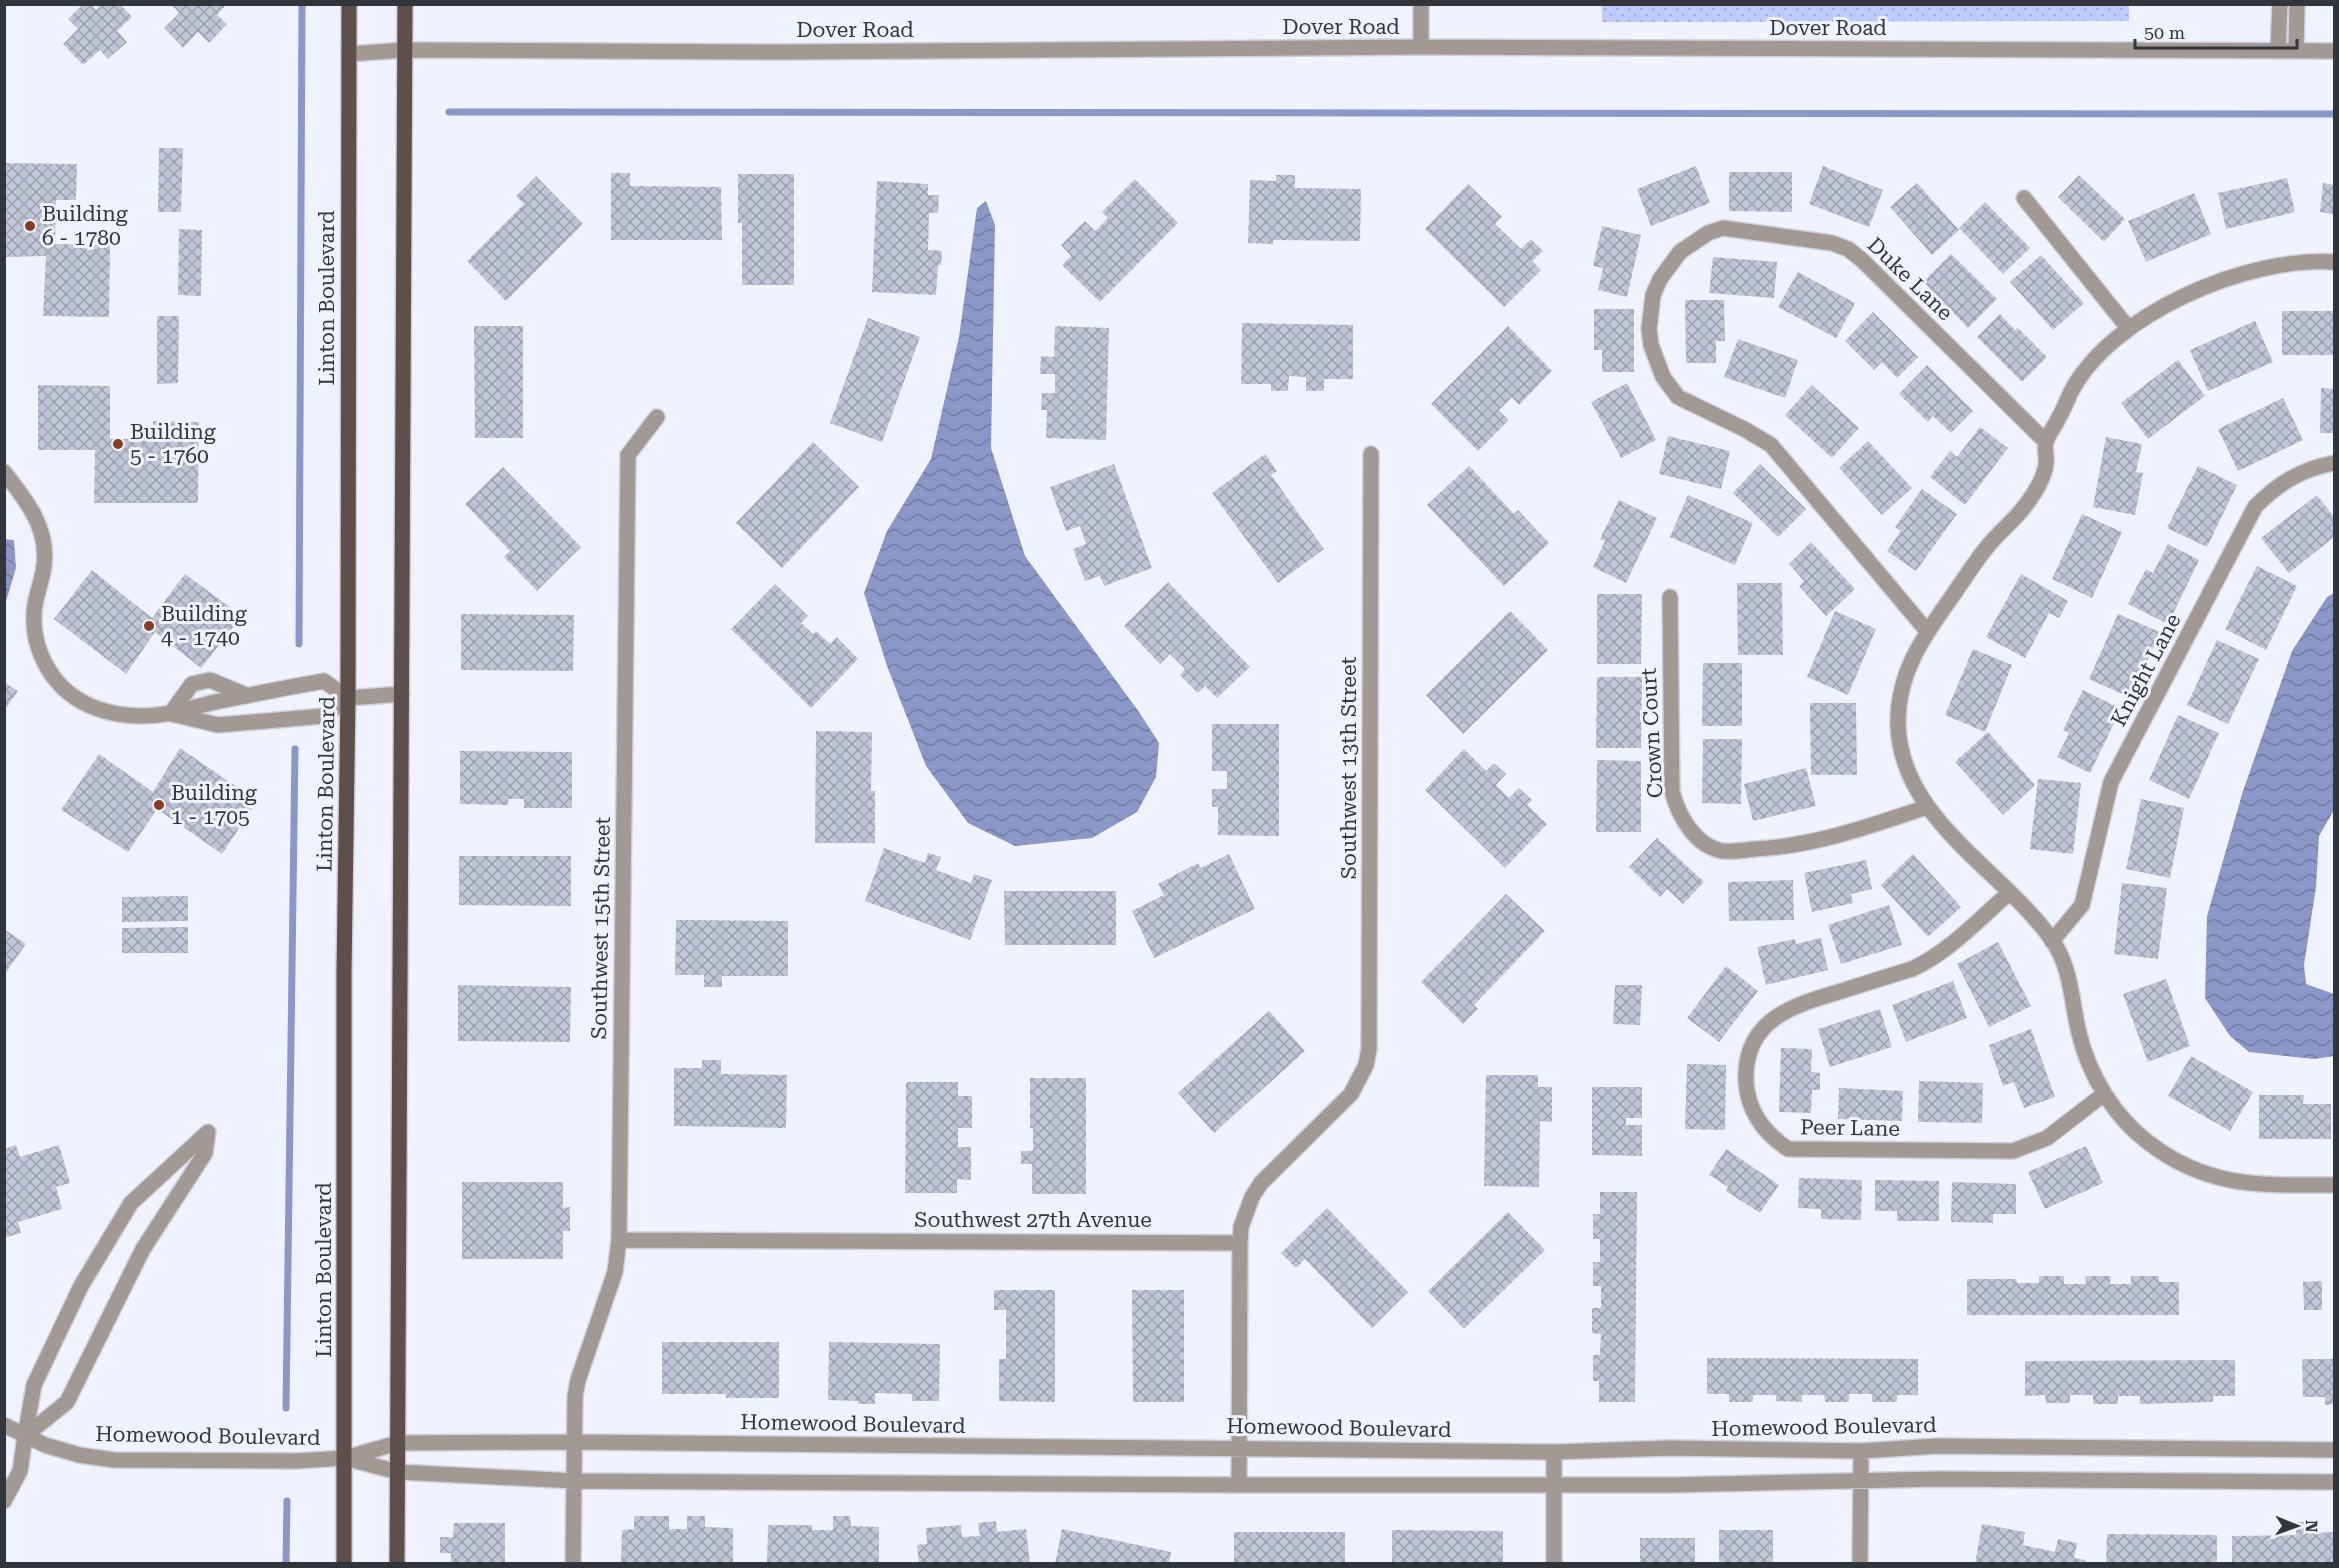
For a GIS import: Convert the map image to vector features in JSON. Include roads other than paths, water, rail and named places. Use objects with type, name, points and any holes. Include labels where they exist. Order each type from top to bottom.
[{"type":"main road","name":"Linton Boulevard","points":[[344,1563],[344,972],[348,698],[349,4]]},
{"type":"main road","points":[[397,1563],[405,4]]},
{"type":"street","points":[[1421,4],[1421,47]]},
{"type":"street","points":[[2278,51],[2280,4]]},
{"type":"street","points":[[2296,51],[2297,4]]},
{"type":"street","name":"Dover Road","points":[[349,54],[405,50],[797,51],[1421,47],[2334,51]]},
{"type":"street","points":[[2024,198],[2129,329]]},
{"type":"street","name":"Duke Lane","points":[[1927,631],[1771,445],[1744,429],[1678,397],[1663,377],[1651,345],[1649,328],[1653,295],[1668,265],[1693,242],[1723,228],[1815,239],[1848,249],[1862,260],[2046,442]]},
{"type":"street","points":[[2334,262],[2314,260],[2284,263],[2251,271],[2202,288],[2171,303],[2129,329],[2098,355],[2079,378],[2046,442],[2047,466],[2032,496],[1988,546],[1927,631],[1911,658],[1901,691],[1898,725],[1903,758],[1927,807],[2052,941],[2067,970],[2078,1032],[2088,1062],[2104,1094],[2123,1119],[2146,1141],[2172,1159],[2200,1173],[2230,1181],[2262,1185],[2334,1185]]},
{"type":"street","name":"Southwest 15th Street","points":[[573,1563],[575,1396],[578,1380],[615,1272],[619,1240],[628,455],[657,417]]},
{"type":"street","name":"Southwest 13th Street","points":[[1240,1243],[1245,1212],[1261,1183],[1341,1106],[1360,1080],[1369,1049],[1371,454]]},
{"type":"street","name":"Knight Lane","points":[[2052,941],[2082,905],[2111,782],[2255,507],[2291,477],[2334,463]]},
{"type":"street","points":[[4,472],[29,505],[42,533],[44,565],[36,596],[34,629],[37,645],[47,668],[69,693],[98,710],[113,714],[171,713],[246,695],[324,681],[348,698]]},
{"type":"street","name":"Crown Court","points":[[1670,597],[1672,791],[1682,819],[1700,838],[1722,851],[1774,848],[1846,834],[1927,807]]},
{"type":"street","points":[[171,713],[192,684],[210,680],[246,695]]},
{"type":"street","points":[[171,713],[218,725],[324,716],[348,698],[402,694]]},
{"type":"street","name":"Peer Lane","points":[[2009,893],[1928,962],[1796,1005],[1770,1021],[1753,1046],[1747,1067],[1747,1090],[1756,1118],[1770,1135],[1788,1149],[2013,1151],[2047,1138],[2104,1094]]},
{"type":"street","points":[[4,1501],[20,1471],[25,1436],[34,1385],[81,1286],[131,1203],[208,1132],[205,1153],[143,1249],[67,1402],[25,1436]]},
{"type":"street","name":"Southwest 27th Avenue","points":[[619,1240],[1240,1243]]},
{"type":"street","points":[[1239,1485],[1240,1243]]},
{"type":"street","name":"Homewood Boulevard","points":[[4,1425],[25,1436],[79,1455],[114,1460],[296,1461],[345,1458],[398,1443],[576,1442],[1554,1452],[1670,1449],[1861,1451],[1937,1446],[2334,1450]]},
{"type":"street","points":[[1860,1563],[1861,1451]]},
{"type":"street","points":[[1554,1452],[1554,1563]]},
{"type":"street","name":"Homewood Boulevard","points":[[345,1458],[398,1472],[575,1482],[1239,1485],[1671,1485],[1938,1479],[2334,1482]]},
{"type":"water","points":[[986,201],[995,225],[991,448],[1025,556],[1159,743],[1156,777],[1137,812],[1092,838],[1015,846],[968,823],[926,766],[887,666],[864,593],[887,531],[931,459],[959,337],[977,208]]},
{"type":"water","points":[[4,539],[14,540],[16,568],[5,605]]},
{"type":"water","points":[[2334,593],[2334,810],[2319,836],[2316,887],[2304,965],[2306,984],[2334,994],[2334,1056],[2314,1059],[2249,1052],[2230,1036],[2205,998],[2207,916],[2243,791],[2292,651],[2327,597]]},
{"type":"waterway","points":[[299,644],[302,4]]},
{"type":"waterway","points":[[449,112],[2334,114]]},
{"type":"waterway","points":[[286,1408],[295,749]]},
{"type":"waterway","points":[[286,1564],[287,1501]]},
{"type":"place","name":"Building 6 - 1780","points":[[30,226]]},
{"type":"place","name":"Building 5 - 1760","points":[[118,444]]},
{"type":"place","name":"Building 4 - 1740","points":[[149,626]]},
{"type":"place","name":"Building 1 - 1705","points":[[159,805]]}]
